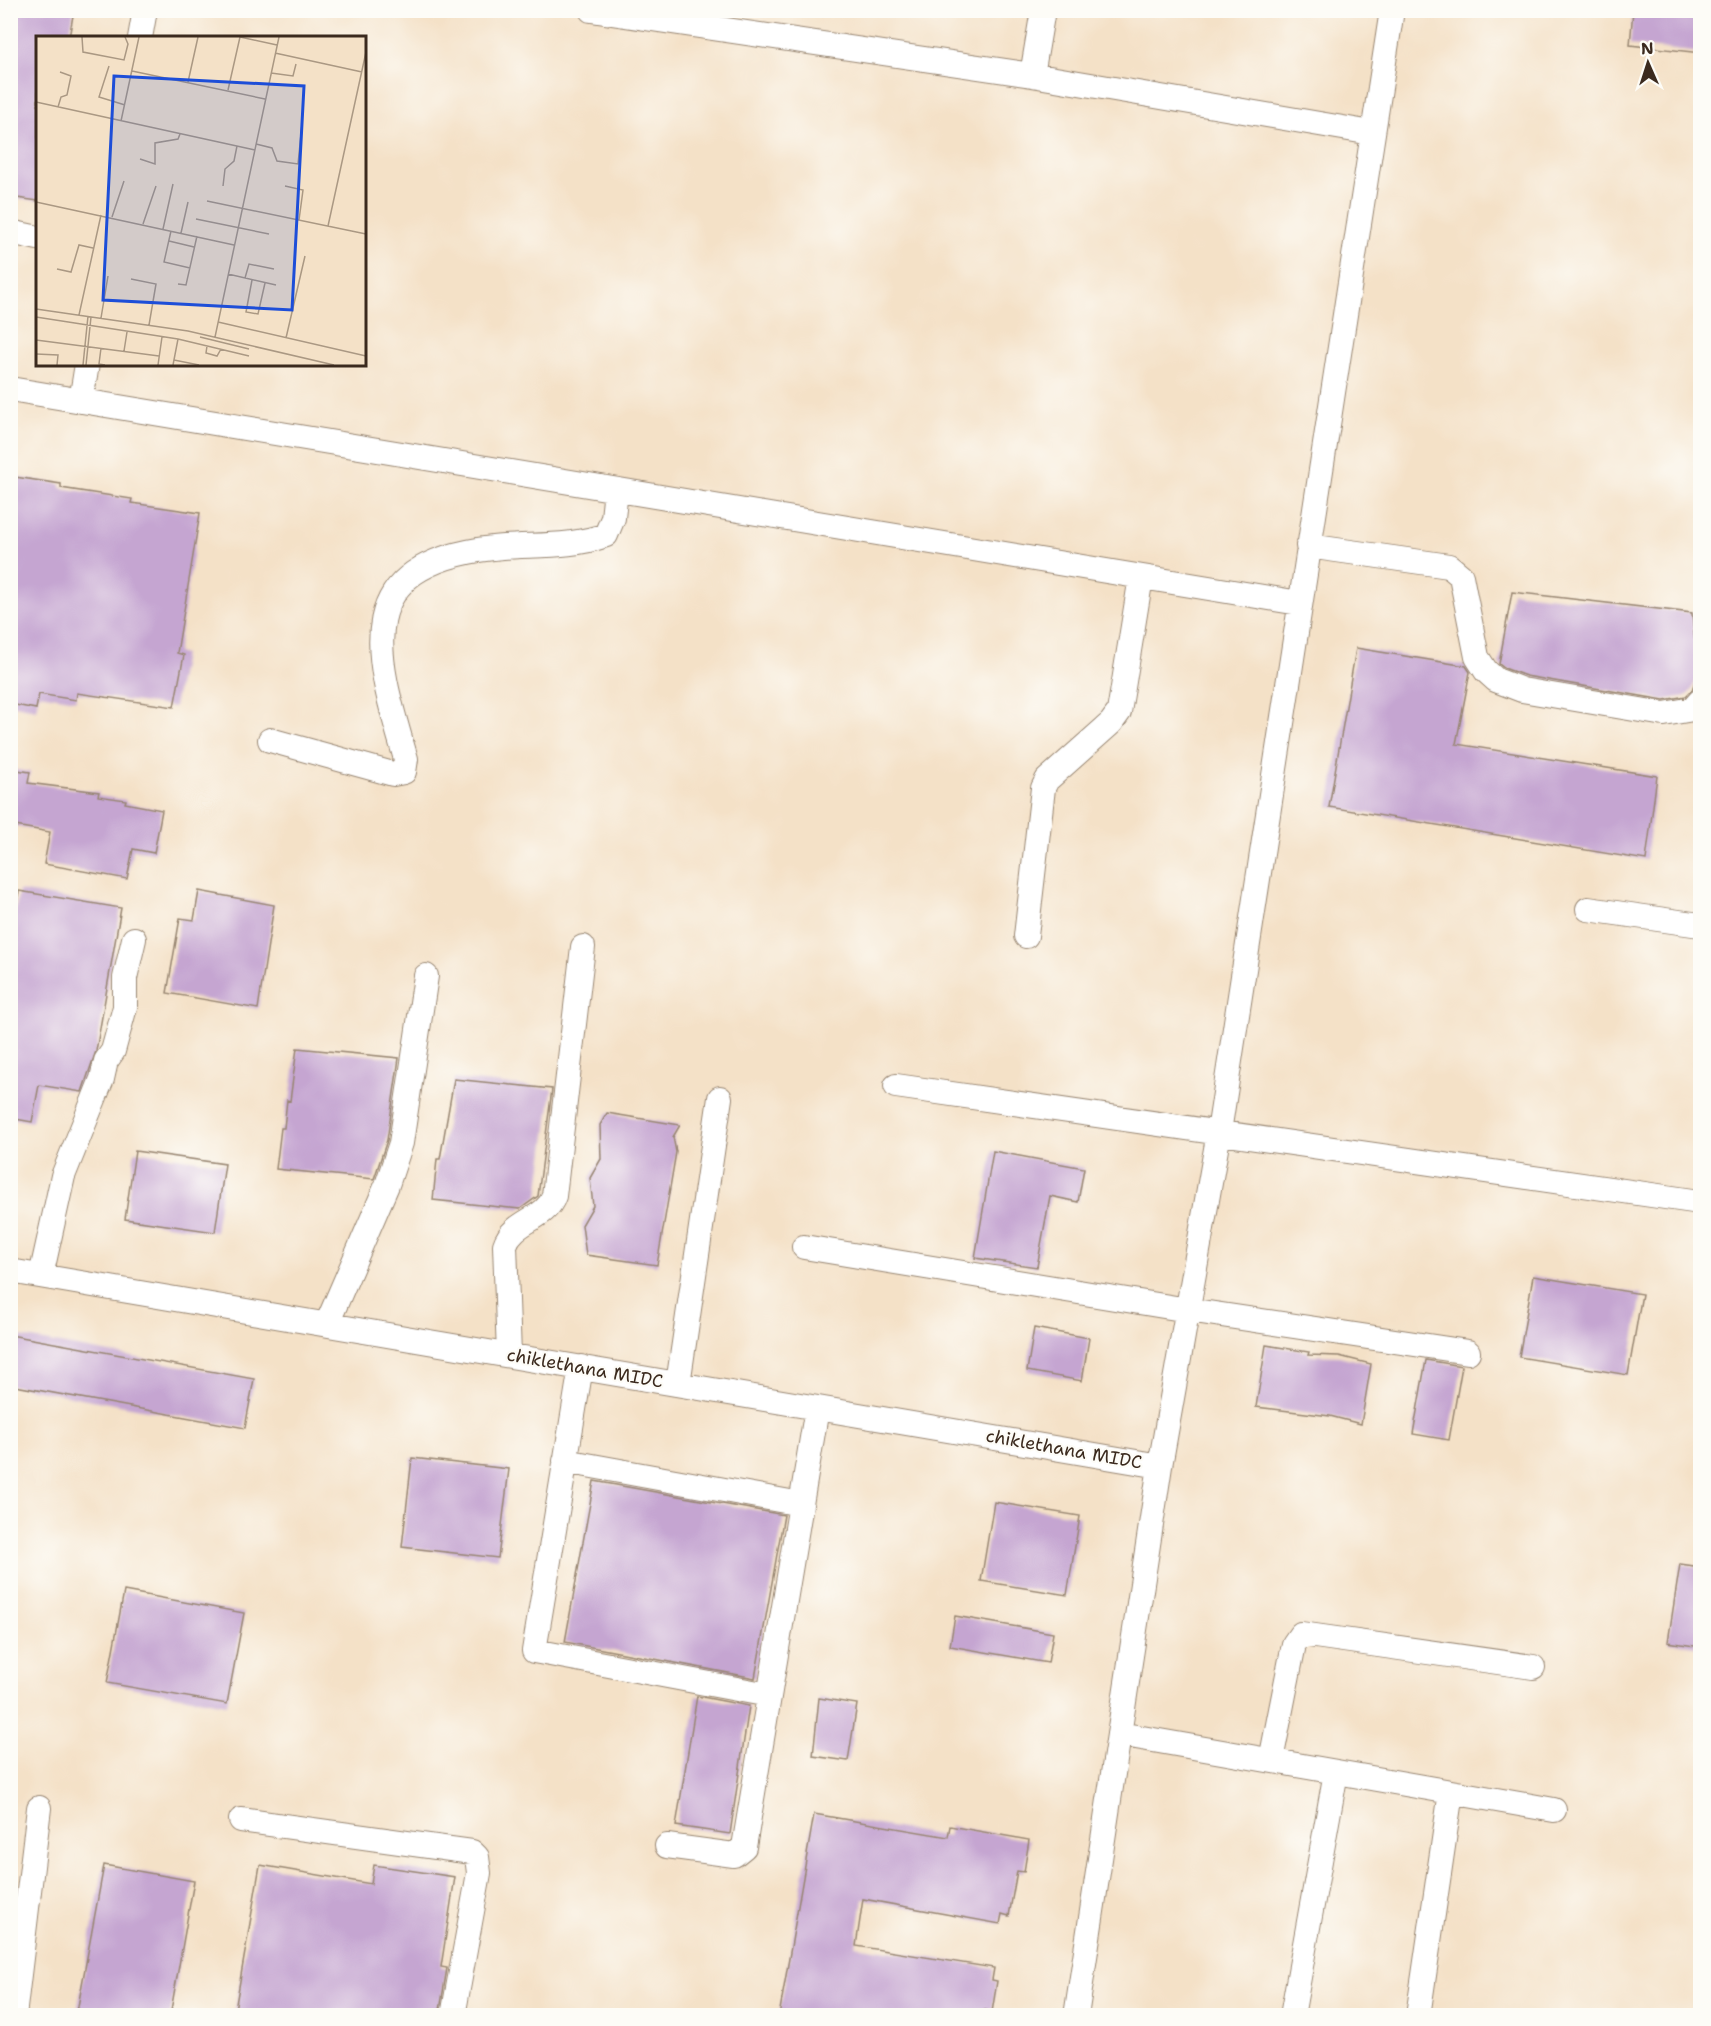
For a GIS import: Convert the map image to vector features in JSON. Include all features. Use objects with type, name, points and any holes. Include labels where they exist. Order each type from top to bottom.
[{"type":"street","points":[[140,36],[145,10]]},
{"type":"street","points":[[591,10],[670,16],[1372,133]]},
{"type":"street","points":[[1032,75],[1042,10]]},
{"type":"street","points":[[1076,2016],[1160,1466],[1219,1132],[1392,10]]},
{"type":"street","points":[[10,232],[36,238]]},
{"type":"street","points":[[81,401],[87,366]]},
{"type":"street","points":[[10,389],[1299,603]]},
{"type":"street","points":[[270,740],[393,774],[404,772],[406,759],[381,664],[383,623],[396,589],[423,567],[446,558],[491,548],[589,541],[606,535],[613,519],[616,490]]},
{"type":"street","points":[[1308,546],[1449,566],[1456,570],[1461,576],[1477,657],[1486,671],[1508,687],[1664,714],[1693,709],[1701,701]]},
{"type":"street","points":[[1026,936],[1043,788],[1047,780],[1112,723],[1119,712],[1141,577]]},
{"type":"street","points":[[1588,909],[1701,925]]},
{"type":"street","points":[[41,1276],[63,1176],[102,1079],[106,1061],[113,1051],[125,1006],[125,978],[134,939]]},
{"type":"street","points":[[509,1355],[505,1245],[514,1229],[548,1208],[554,1196],[583,946]]},
{"type":"street","points":[[327,1324],[387,1185],[401,1143],[426,976]]},
{"type":"street","points":[[896,1086],[1701,1202]]},
{"type":"street","points":[[678,1384],[720,1098]]},
{"type":"street","points":[[804,1247],[1188,1310],[1468,1352]]},
{"type":"street","name":"chiklethana MIDC","points":[[10,1271],[1160,1466]]},
{"type":"street","points":[[581,1367],[534,1651],[769,1695]]},
{"type":"street","points":[[667,1846],[734,1855],[744,1847],[817,1408]]},
{"type":"street","points":[[565,1461],[801,1504]]},
{"type":"street","points":[[1270,1760],[1294,1644],[1301,1634],[1533,1667]]},
{"type":"street","points":[[1119,1734],[1554,1810]]},
{"type":"street","points":[[1292,2016],[1336,1772]]},
{"type":"street","points":[[1418,2016],[1451,1792]]},
{"type":"street","points":[[14,2016],[39,1808]]},
{"type":"street","points":[[241,1820],[472,1852],[477,1857],[479,1873],[453,2016]]},
{"type":"building","points":[[10,10],[74,10],[69,36],[36,36],[36,201],[10,197]]},
{"type":"building","points":[[1633,10],[1701,10],[1701,53],[1630,45]]},
{"type":"building","points":[[15,477],[61,484],[61,488],[132,499],[131,503],[200,513],[177,653],[184,655],[174,707],[77,693],[76,700],[39,694],[36,709],[10,704],[10,505]]},
{"type":"building","points":[[1512,592],[1692,613],[1698,673],[1692,690],[1686,696],[1664,700],[1526,676],[1504,668],[1499,664]]},
{"type":"building","points":[[1356,648],[1466,666],[1470,672],[1456,744],[1657,776],[1646,860],[1329,807]]},
{"type":"building","points":[[10,769],[30,772],[28,783],[99,792],[98,796],[126,800],[125,803],[162,810],[154,853],[133,849],[127,879],[44,864],[50,832],[10,825]]},
{"type":"building","points":[[19,891],[121,908],[96,1051],[82,1092],[39,1085],[32,1122],[10,1118],[10,937]]},
{"type":"building","points":[[199,891],[274,905],[258,1009],[167,993],[180,918],[194,920]]},
{"type":"building","points":[[297,1048],[399,1058],[387,1140],[374,1179],[276,1169],[281,1128],[284,1128],[287,1100],[290,1101]]},
{"type":"building","points":[[454,1079],[552,1089],[538,1196],[520,1209],[433,1200],[437,1159],[440,1159]]},
{"type":"building","points":[[607,1113],[680,1125],[673,1137],[676,1152],[657,1265],[586,1255],[582,1225],[593,1206],[590,1178],[601,1159],[600,1125]]},
{"type":"building","points":[[135,1151],[225,1164],[215,1232],[125,1219]]},
{"type":"building","points":[[993,1151],[1084,1168],[1078,1202],[1050,1196],[1037,1267],[975,1258]]},
{"type":"building","points":[[1533,1276],[1642,1294],[1628,1375],[1519,1357]]},
{"type":"building","points":[[1034,1328],[1089,1338],[1082,1381],[1027,1371]]},
{"type":"building","points":[[10,1335],[254,1379],[245,1428],[10,1385]]},
{"type":"building","points":[[1266,1345],[1309,1352],[1308,1355],[1339,1356],[1371,1364],[1361,1424],[1330,1416],[1256,1407]]},
{"type":"building","points":[[1426,1360],[1462,1366],[1449,1440],[1413,1434]]},
{"type":"building","points":[[412,1458],[509,1469],[498,1558],[402,1547]]},
{"type":"building","points":[[594,1481],[784,1515],[755,1678],[565,1642]]},
{"type":"building","points":[[994,1502],[1080,1516],[1067,1595],[981,1581]]},
{"type":"building","points":[[1680,1564],[1701,1567],[1701,1647],[1668,1642]]},
{"type":"building","points":[[124,1591],[244,1613],[227,1704],[107,1683]]},
{"type":"building","points":[[955,1616],[1053,1633],[1048,1663],[950,1646]]},
{"type":"building","points":[[697,1696],[749,1706],[730,1834],[676,1826]]},
{"type":"building","points":[[819,1698],[857,1704],[848,1761],[813,1756]]},
{"type":"building","points":[[814,1814],[948,1837],[950,1826],[1029,1840],[1024,1872],[1017,1871],[1009,1916],[1002,1914],[1000,1924],[863,1899],[856,1946],[994,1968],[992,1980],[997,1981],[992,2012],[985,2010],[984,2016],[779,2016]]},
{"type":"building","points":[[104,1865],[194,1881],[170,2016],[96,2016],[77,2012]]},
{"type":"building","points":[[260,1865],[371,1884],[374,1865],[455,1877],[441,1967],[447,1968],[439,2016],[270,2016],[235,2010]]}]
